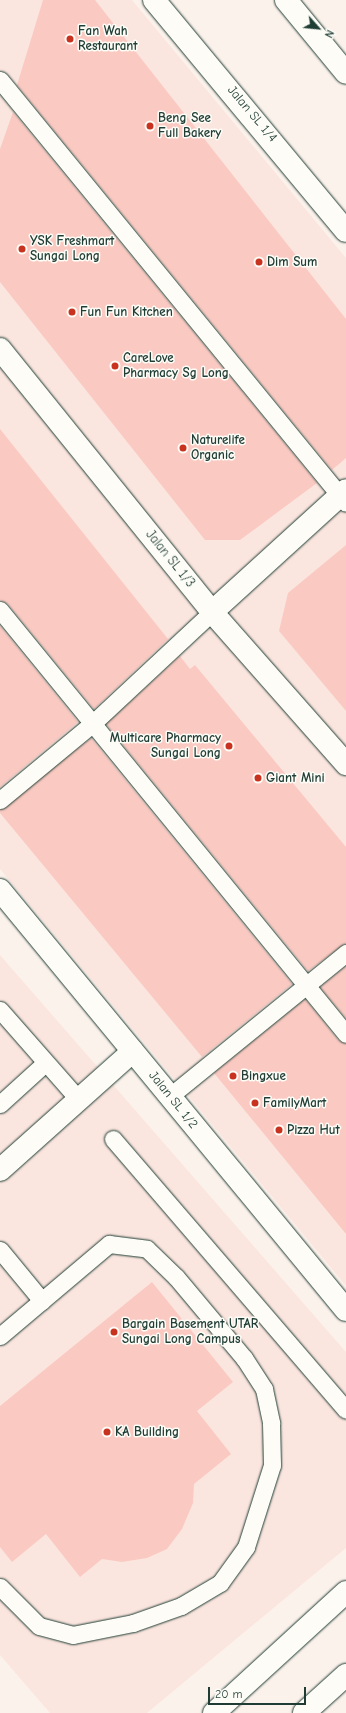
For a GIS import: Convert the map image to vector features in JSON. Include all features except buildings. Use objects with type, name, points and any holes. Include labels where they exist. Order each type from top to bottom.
[{"type":"street","name":"Jalan SL 1/4","points":[[154,0],[346,231]]},
{"type":"street","points":[[286,0],[346,73]]},
{"type":"street","name":"Jalan SL 1/3","points":[[0,348],[212,612],[346,764]]},
{"type":"street","points":[[212,612],[344,496]]},
{"type":"street","name":"Jalan SL 1/2","points":[[0,890],[346,1310]]},
{"type":"street","points":[[0,1170],[133,1051]]},
{"type":"street","points":[[214,1713],[346,1592]]},
{"type":"street","points":[[304,1713],[346,1675]]},
{"type":"lane","points":[[0,80],[344,496]]},
{"type":"lane","points":[[0,610],[346,1034]]},
{"type":"lane","points":[[0,800],[93,723],[212,612]]},
{"type":"lane","points":[[170,1096],[305,983],[346,953]]},
{"type":"lane","points":[[0,1010],[79,1100]]},
{"type":"lane","points":[[0,1104],[45,1063]]},
{"type":"lane","points":[[113,1139],[346,1410]]},
{"type":"lane","points":[[0,1336],[109,1244],[147,1248],[176,1277],[240,1352],[264,1389],[271,1423],[272,1465],[246,1547],[220,1583],[181,1606],[133,1623],[73,1635],[39,1626],[0,1587]]},
{"type":"lane","points":[[0,1250],[42,1301]]},
{"type":"shaded area","points":[[0,0],[132,0],[346,258],[346,1286],[0,869]]},
{"type":"shaded area","points":[[0,955],[346,1352],[346,1548],[147,1713],[50,1713],[0,1655]]},
{"type":"place","name":"Fan Wah Restaurant","points":[[70,39]]},
{"type":"place","name":"Beng See Full Bakery","points":[[150,126]]},
{"type":"place","name":"YSK Freshmart Sungai Long","points":[[22,249]]},
{"type":"place","name":"Dim Sum","points":[[259,262]]},
{"type":"place","name":"Fun Fun Kitchen","points":[[72,312]]},
{"type":"place","name":"CareLove Pharmacy Sg Long","points":[[115,366]]},
{"type":"place","name":"Naturelife Organic","points":[[183,448]]},
{"type":"place","name":"Multicare Pharmacy Sungai Long","points":[[229,746]]},
{"type":"place","name":"Giant Mini","points":[[258,778]]},
{"type":"place","name":"Bingxue","points":[[233,1076]]},
{"type":"place","name":"FamilyMart","points":[[255,1103]]},
{"type":"place","name":"Pizza Hut","points":[[279,1130]]},
{"type":"place","name":"Bargain Basement UTAR Sungai Long Campus","points":[[114,1332]]},
{"type":"place","name":"KA Building","points":[[107,1432]]}]
